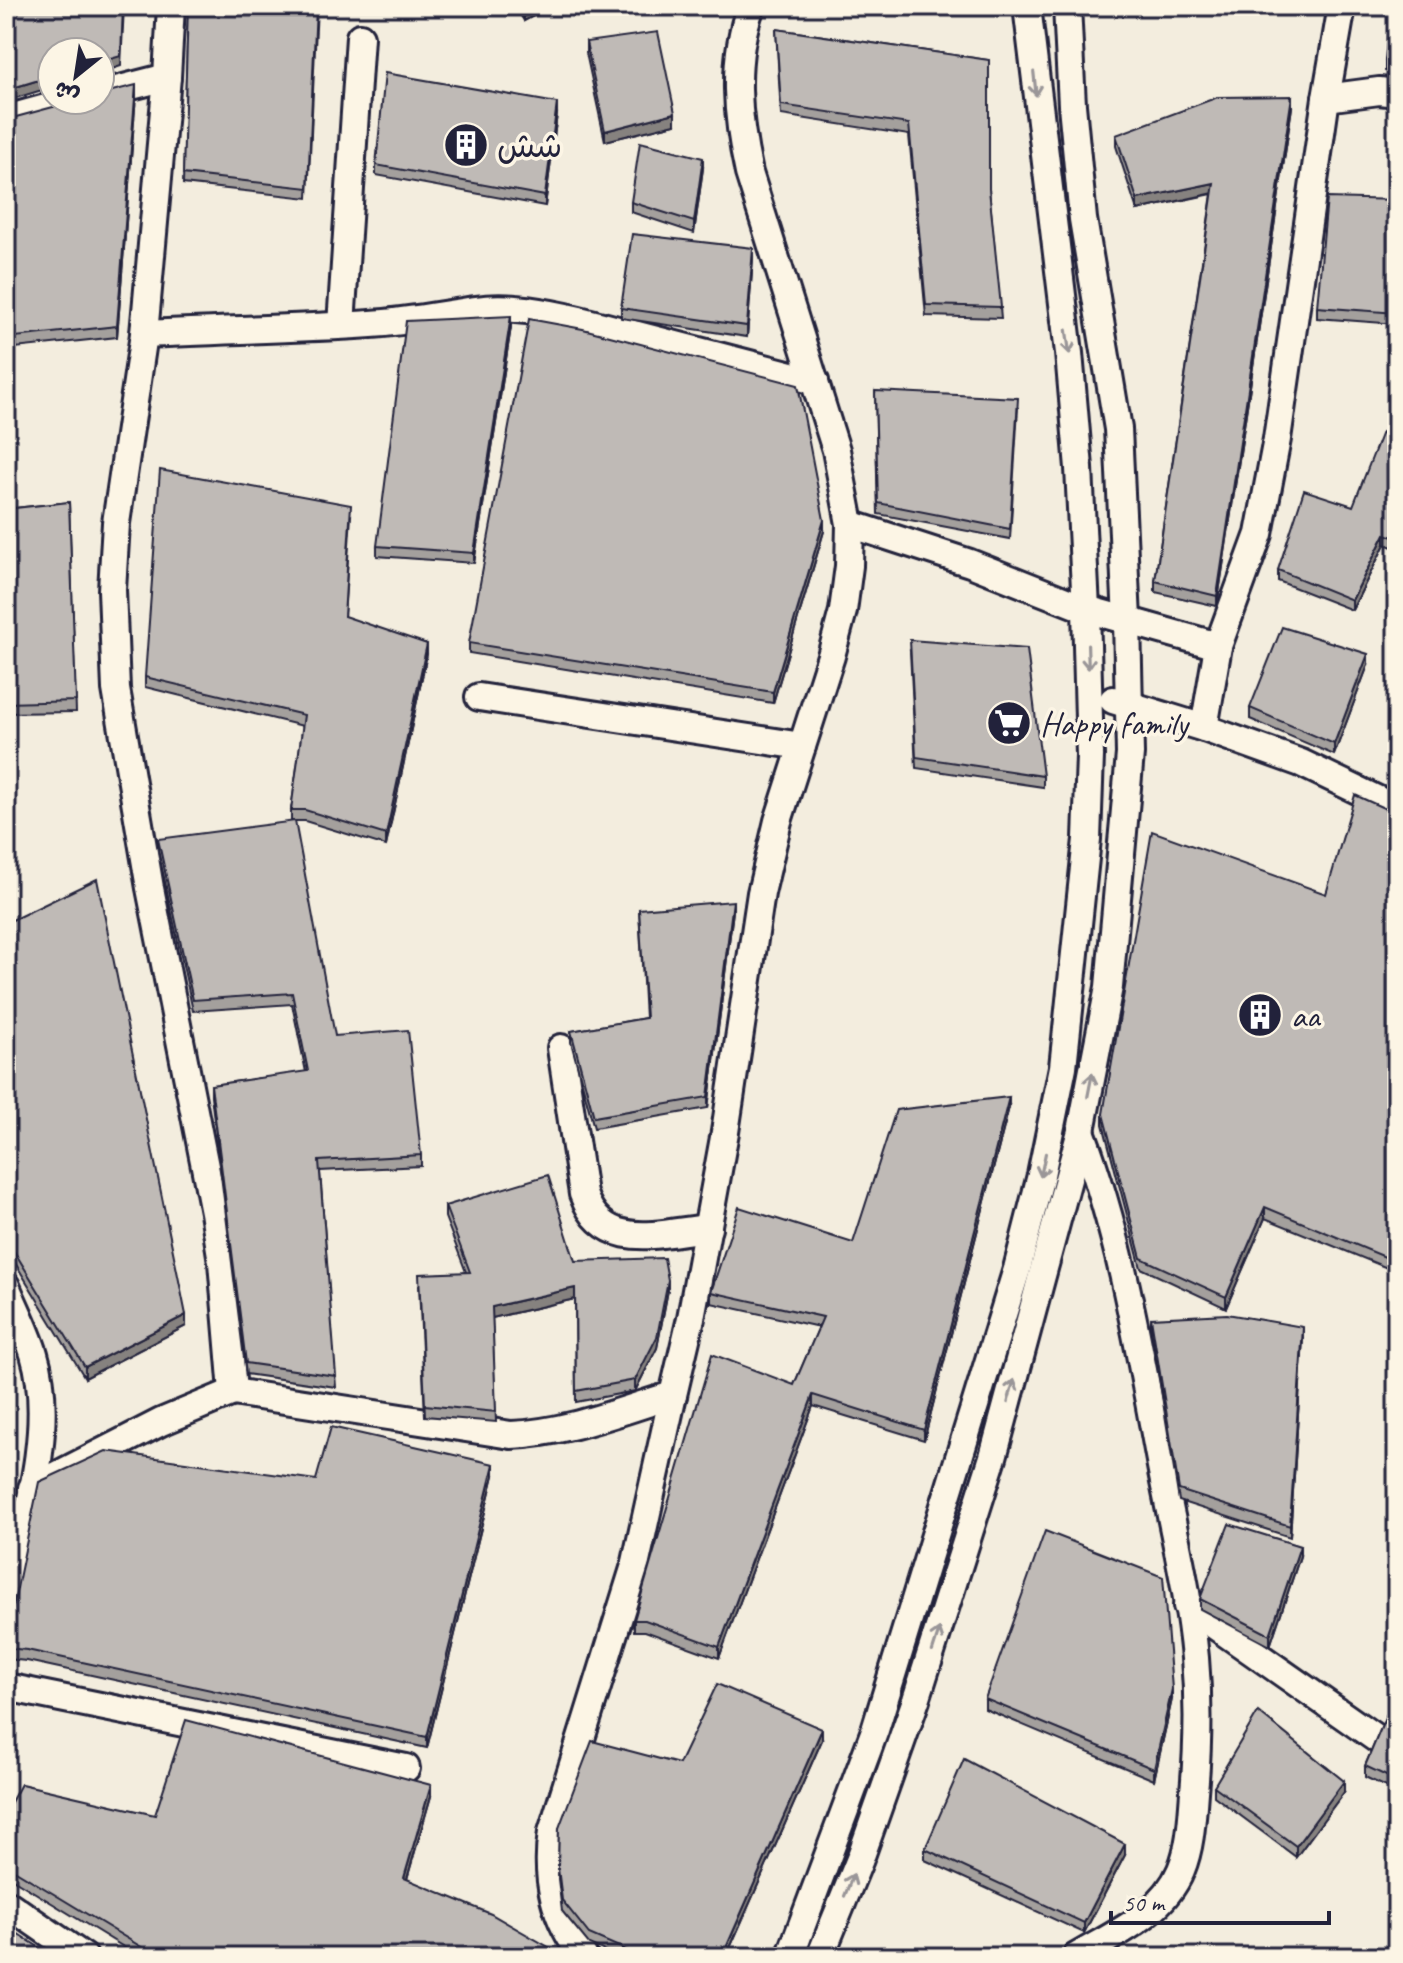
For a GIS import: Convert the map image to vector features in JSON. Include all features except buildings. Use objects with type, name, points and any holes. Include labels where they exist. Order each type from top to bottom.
[{"type":"street","points":[[171,6],[144,334],[116,523],[112,590],[116,689],[150,888],[214,1212],[222,1262],[233,1392]]},
{"type":"street","points":[[584,1957],[561,1922],[554,1903],[548,1860],[552,1832],[636,1562],[708,1228],[756,914],[778,821],[843,611],[849,566],[850,524],[836,450],[749,173],[742,139],[737,106],[739,68],[745,24],[751,6]]},
{"type":"street","points":[[790,1957],[875,1730],[1017,1269],[1041,1175],[1063,1067],[1087,839],[1089,693],[1079,468],[1069,353],[1027,6]]},
{"type":"street","points":[[820,1957],[860,1859],[943,1618],[993,1457],[1081,1131],[1109,987],[1130,754],[1127,620],[1118,429],[1083,219],[1072,105],[1067,6]]},
{"type":"street","points":[[1204,728],[1218,646],[1259,534],[1277,439],[1342,6]]},
{"type":"street","points":[[341,325],[360,37]]},
{"type":"street","points":[[116,90],[167,77]]},
{"type":"street","points":[[1326,98],[1379,91],[1397,93]]},
{"type":"street","points":[[6,119],[36,111]]},
{"type":"street","points":[[144,334],[407,322],[477,310],[544,312],[815,381]]},
{"type":"street","points":[[850,524],[970,563],[1086,609],[1218,646]]},
{"type":"street","points":[[1089,693],[1204,728],[1301,763],[1397,809]]},
{"type":"street","points":[[479,697],[802,746]]},
{"type":"street","points":[[1076,940],[1113,947]]},
{"type":"street","points":[[561,1048],[583,1194],[593,1215],[602,1224],[628,1236],[708,1228]]},
{"type":"street","points":[[1076,1957],[1146,1915],[1164,1897],[1181,1869],[1192,1821],[1197,1757],[1195,1667],[1187,1606],[1139,1344],[1102,1187],[1081,1131]]},
{"type":"street","points":[[6,1286],[35,1355],[41,1397],[41,1429],[32,1488],[15,1524],[6,1603]]},
{"type":"street","points":[[32,1488],[161,1422],[233,1392],[511,1435],[550,1432],[673,1395]]},
{"type":"street","points":[[1187,1606],[1397,1753]]},
{"type":"street","points":[[6,1687],[406,1768]]},
{"type":"street","points":[[6,1903],[84,1957]]},
{"type":"place","name":"شش","points":[[466,145]]},
{"type":"place","name":"Happy family","points":[[1009,723]]},
{"type":"place","name":"aa","points":[[1260,1015]]}]
